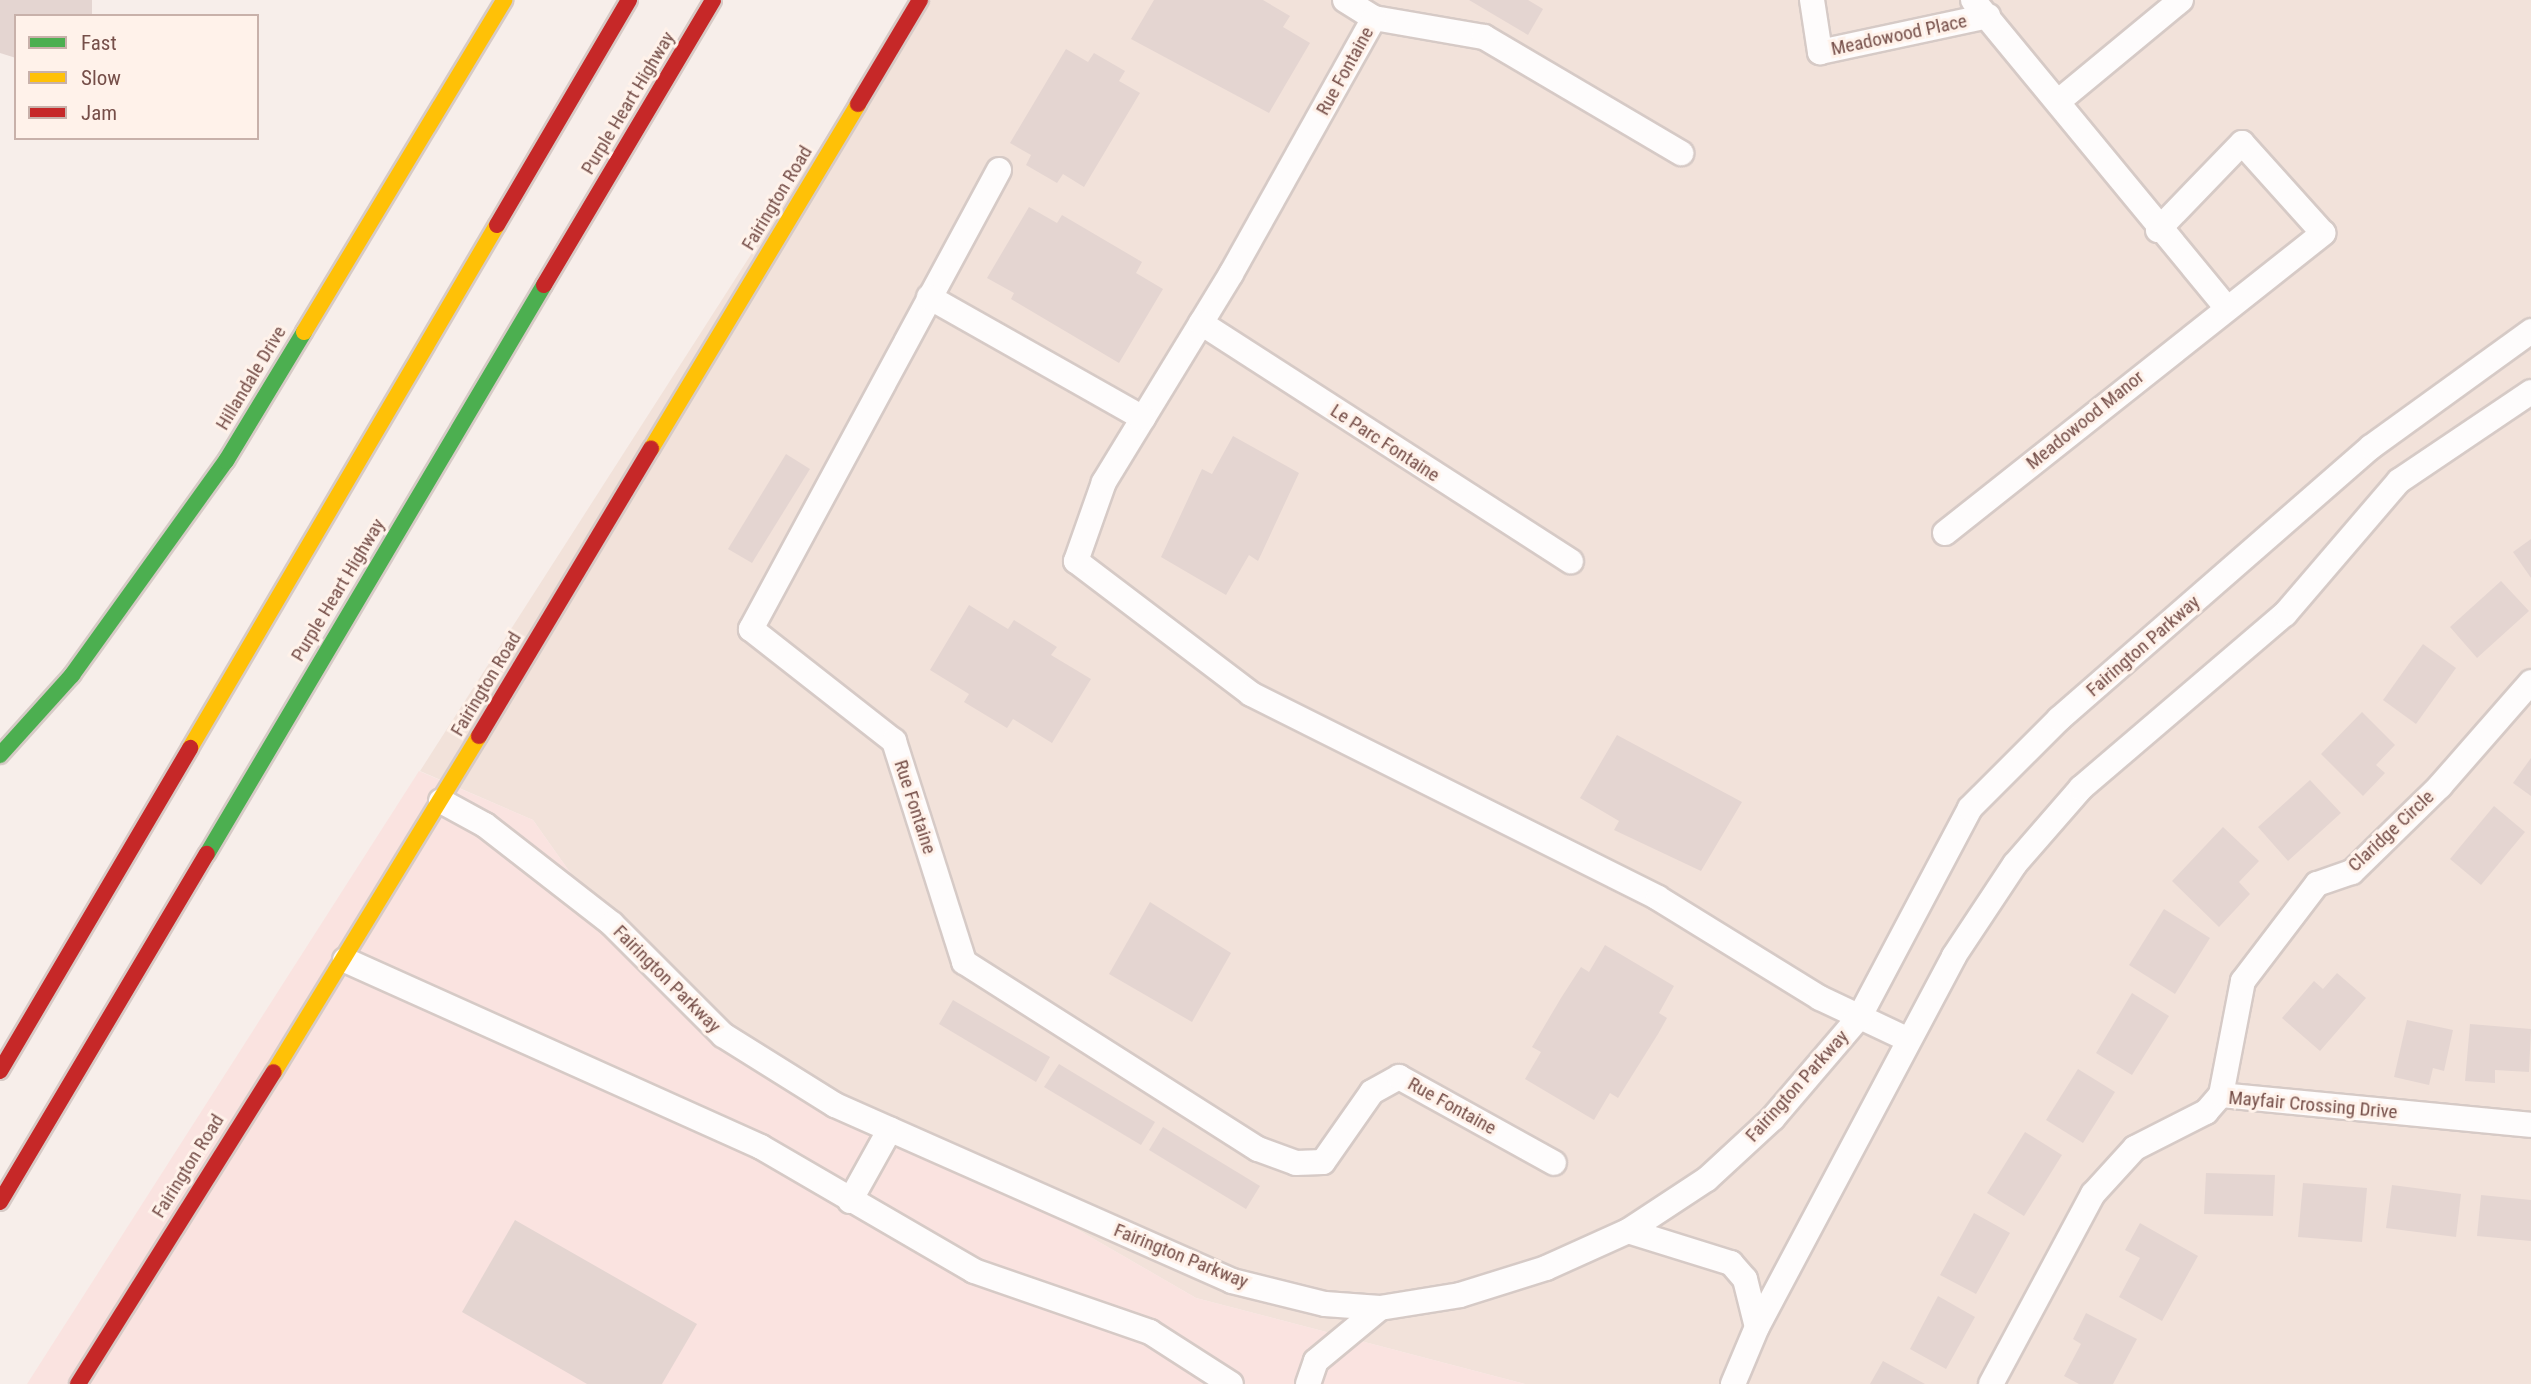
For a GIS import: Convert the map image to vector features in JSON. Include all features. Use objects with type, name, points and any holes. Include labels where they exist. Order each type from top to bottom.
[{"type":"main road","name":"Hillandale Drive","points":[[0,755],[72,675],[226,461],[504,0]]},
{"type":"main road","points":[[0,1070],[629,0]]},
{"type":"main road","name":"Purple Heart Highway","points":[[0,1202],[713,0]]},
{"type":"main road","name":"Fairington Road","points":[[78,1384],[345,960],[920,0]]},
{"type":"main road","points":[[97,1353],[103,1384]]},
{"type":"street","points":[[1345,0],[1374,18]]},
{"type":"street","name":"Meadowood Place","points":[[1812,0],[1820,52],[1980,8],[2060,100]]},
{"type":"street","points":[[2181,0],[2060,100],[2158,230],[2225,306]]},
{"type":"street","name":"Rue Fontaine","points":[[1681,153],[1484,37],[1374,18],[1201,323],[1104,482],[1076,561],[1251,694],[1658,898],[1860,1016]]},
{"type":"street","name":"Meadowood Manor","points":[[1945,533],[2225,306],[2323,233],[2242,143],[2158,230]]},
{"type":"street","points":[[999,170],[929,297],[1143,418]]},
{"type":"street","name":"Rue Fontaine","points":[[929,297],[751,629],[894,741],[964,962],[1258,1149],[1296,1163],[1324,1162],[1372,1092],[1399,1077],[1554,1163]]},
{"type":"street","name":"Le Parc Fontaine","points":[[1201,323],[1571,561]]},
{"type":"street","name":"Fairington Parkway","points":[[441,800],[485,825],[612,924],[723,1035],[835,1105],[1232,1281],[1325,1304],[1380,1308],[1460,1294],[1546,1268],[1628,1231],[1707,1179],[1773,1118],[1860,1016],[1970,808],[2059,719],[2371,447],[2531,331]]},
{"type":"street","points":[[1733,1384],[1757,1327],[1909,1040],[2015,863],[2081,788],[2285,614],[2399,481],[2531,392]]},
{"type":"street","name":"Claridge Circle","points":[[2221,1095],[2243,981],[2317,884],[2351,872],[2440,786],[2531,682]]},
{"type":"street","points":[[345,960],[761,1147],[974,1271],[1150,1332],[1231,1384]]},
{"type":"street","points":[[1860,1016],[1909,1040]]},
{"type":"street","name":"Mayfair Crossing Drive","points":[[1992,1384],[2093,1194],[2135,1148],[2206,1112],[2221,1095],[2531,1125]]},
{"type":"street","points":[[850,1201],[890,1129]]},
{"type":"street","points":[[1628,1231],[1731,1263],[1745,1279],[1757,1327]]},
{"type":"street","points":[[1308,1384],[1316,1361],[1380,1308]]},
{"type":"shaded area","points":[[914,0],[2531,0],[2531,1384],[1525,1384],[1196,1298],[646,980],[533,820],[420,771]]},
{"type":"shaded area","points":[[419,771],[533,820],[646,980],[1196,1298],[1525,1384],[27,1384]]},
{"type":"building","points":[[0,0],[92,0],[92,14],[14,14],[14,57],[0,53]]},
{"type":"building","points":[[1154,0],[1263,0],[1290,16],[1283,27],[1310,43],[1269,113],[1131,39]]},
{"type":"building","points":[[1469,0],[1528,0],[1543,9],[1528,35]]},
{"type":"building","points":[[1066,49],[1088,62],[1094,53],[1125,71],[1119,81],[1140,93],[1084,187],[1063,174],[1057,183],[1026,165],[1031,155],[1010,143]]},
{"type":"building","points":[[1029,207],[1057,223],[1062,215],[1142,262],[1136,273],[1163,289],[1119,363],[1011,299],[1014,293],[987,278]]},
{"type":"building","points":[[1233,436],[1299,473],[1258,561],[1249,555],[1226,595],[1161,557],[1202,469],[1212,474]]},
{"type":"building","points":[[786,454],[810,469],[752,563],[728,549]]},
{"type":"building","points":[[2531,539],[2531,578],[2513,552]]},
{"type":"building","points":[[2501,581],[2529,611],[2477,658],[2450,627]]},
{"type":"building","points":[[969,605],[1008,629],[1014,620],[1057,647],[1051,655],[1091,679],[1052,743],[1013,719],[1007,728],[964,702],[969,694],[930,670]]},
{"type":"building","points":[[2423,644],[2456,668],[2416,724],[2383,700]]},
{"type":"building","points":[[2362,712],[2395,745],[2376,765],[2385,773],[2363,796],[2321,754]]},
{"type":"building","points":[[1617,735],[1742,802],[1701,871],[1614,830],[1619,821],[1580,798]]},
{"type":"building","points":[[2531,758],[2531,796],[2513,783]]},
{"type":"building","points":[[2310,780],[2341,813],[2288,861],[2258,827]]},
{"type":"building","points":[[2494,806],[2525,832],[2481,885],[2450,859]]},
{"type":"building","points":[[2223,827],[2259,861],[2239,882],[2250,894],[2219,927],[2172,881]]},
{"type":"building","points":[[1150,902],[1231,953],[1192,1022],[1109,974]]},
{"type":"building","points":[[2164,909],[2210,938],[2175,994],[2129,965]]},
{"type":"building","points":[[1605,945],[1674,986],[1659,1013],[1667,1018],[1658,1034],[1618,1098],[1610,1093],[1594,1120],[1525,1079],[1541,1052],[1532,1047],[1561,998],[1581,967],[1589,972]]},
{"type":"building","points":[[2337,973],[2366,998],[2320,1051],[2282,1018],[2314,981],[2323,989]]},
{"type":"building","points":[[2132,993],[2169,1016],[2132,1075],[2096,1053]]},
{"type":"building","points":[[953,1000],[1050,1057],[1036,1082],[939,1024]]},
{"type":"building","points":[[2407,1020],[2453,1030],[2444,1071],[2433,1068],[2429,1085],[2394,1077]]},
{"type":"building","points":[[2470,1024],[2531,1029],[2529,1072],[2495,1070],[2495,1083],[2465,1081]]},
{"type":"building","points":[[1059,1064],[1155,1122],[1141,1145],[1044,1087]]},
{"type":"building","points":[[2078,1069],[2115,1092],[2083,1143],[2046,1120]]},
{"type":"building","points":[[1163,1127],[1260,1186],[1246,1209],[1149,1150]]},
{"type":"building","points":[[2025,1132],[2062,1155],[2024,1216],[1987,1193]]},
{"type":"building","points":[[2206,1173],[2275,1175],[2273,1216],[2204,1214]]},
{"type":"building","points":[[2303,1183],[2367,1188],[2362,1242],[2298,1237]]},
{"type":"building","points":[[2392,1185],[2461,1194],[2456,1237],[2386,1228]]},
{"type":"building","points":[[2481,1195],[2531,1200],[2531,1241],[2477,1236]]},
{"type":"building","points":[[1974,1213],[2010,1233],[1976,1294],[1940,1275]]},
{"type":"building","points":[[515,1220],[697,1324],[662,1384],[587,1384],[462,1312]]},
{"type":"building","points":[[2140,1223],[2198,1256],[2162,1321],[2119,1297],[2140,1258],[2125,1250]]},
{"type":"building","points":[[1938,1296],[1975,1317],[1946,1369],[1910,1349]]},
{"type":"building","points":[[2086,1313],[2137,1339],[2113,1384],[2079,1384],[2064,1376],[2081,1344],[2073,1339]]},
{"type":"building","points":[[1883,1361],[1925,1384],[1870,1384]]},
{"type":"traffic: fast","points":[[207,854],[544,285]]},
{"type":"traffic: fast","points":[[0,755],[72,675],[226,461],[304,332]]},
{"type":"traffic: slow","points":[[304,332],[504,0]]},
{"type":"traffic: slow","points":[[651,449],[858,104]]},
{"type":"traffic: slow","points":[[190,748],[497,225]]},
{"type":"traffic: slow","points":[[274,1072],[479,736]]},
{"type":"traffic: jam","points":[[497,225],[629,0]]},
{"type":"traffic: jam","points":[[544,285],[713,0]]},
{"type":"traffic: jam","points":[[858,104],[920,0]]},
{"type":"traffic: jam","points":[[479,736],[651,449]]},
{"type":"traffic: jam","points":[[0,1071],[190,748]]},
{"type":"traffic: jam","points":[[0,1202],[207,854]]},
{"type":"traffic: jam","points":[[78,1384],[274,1072]]}]
